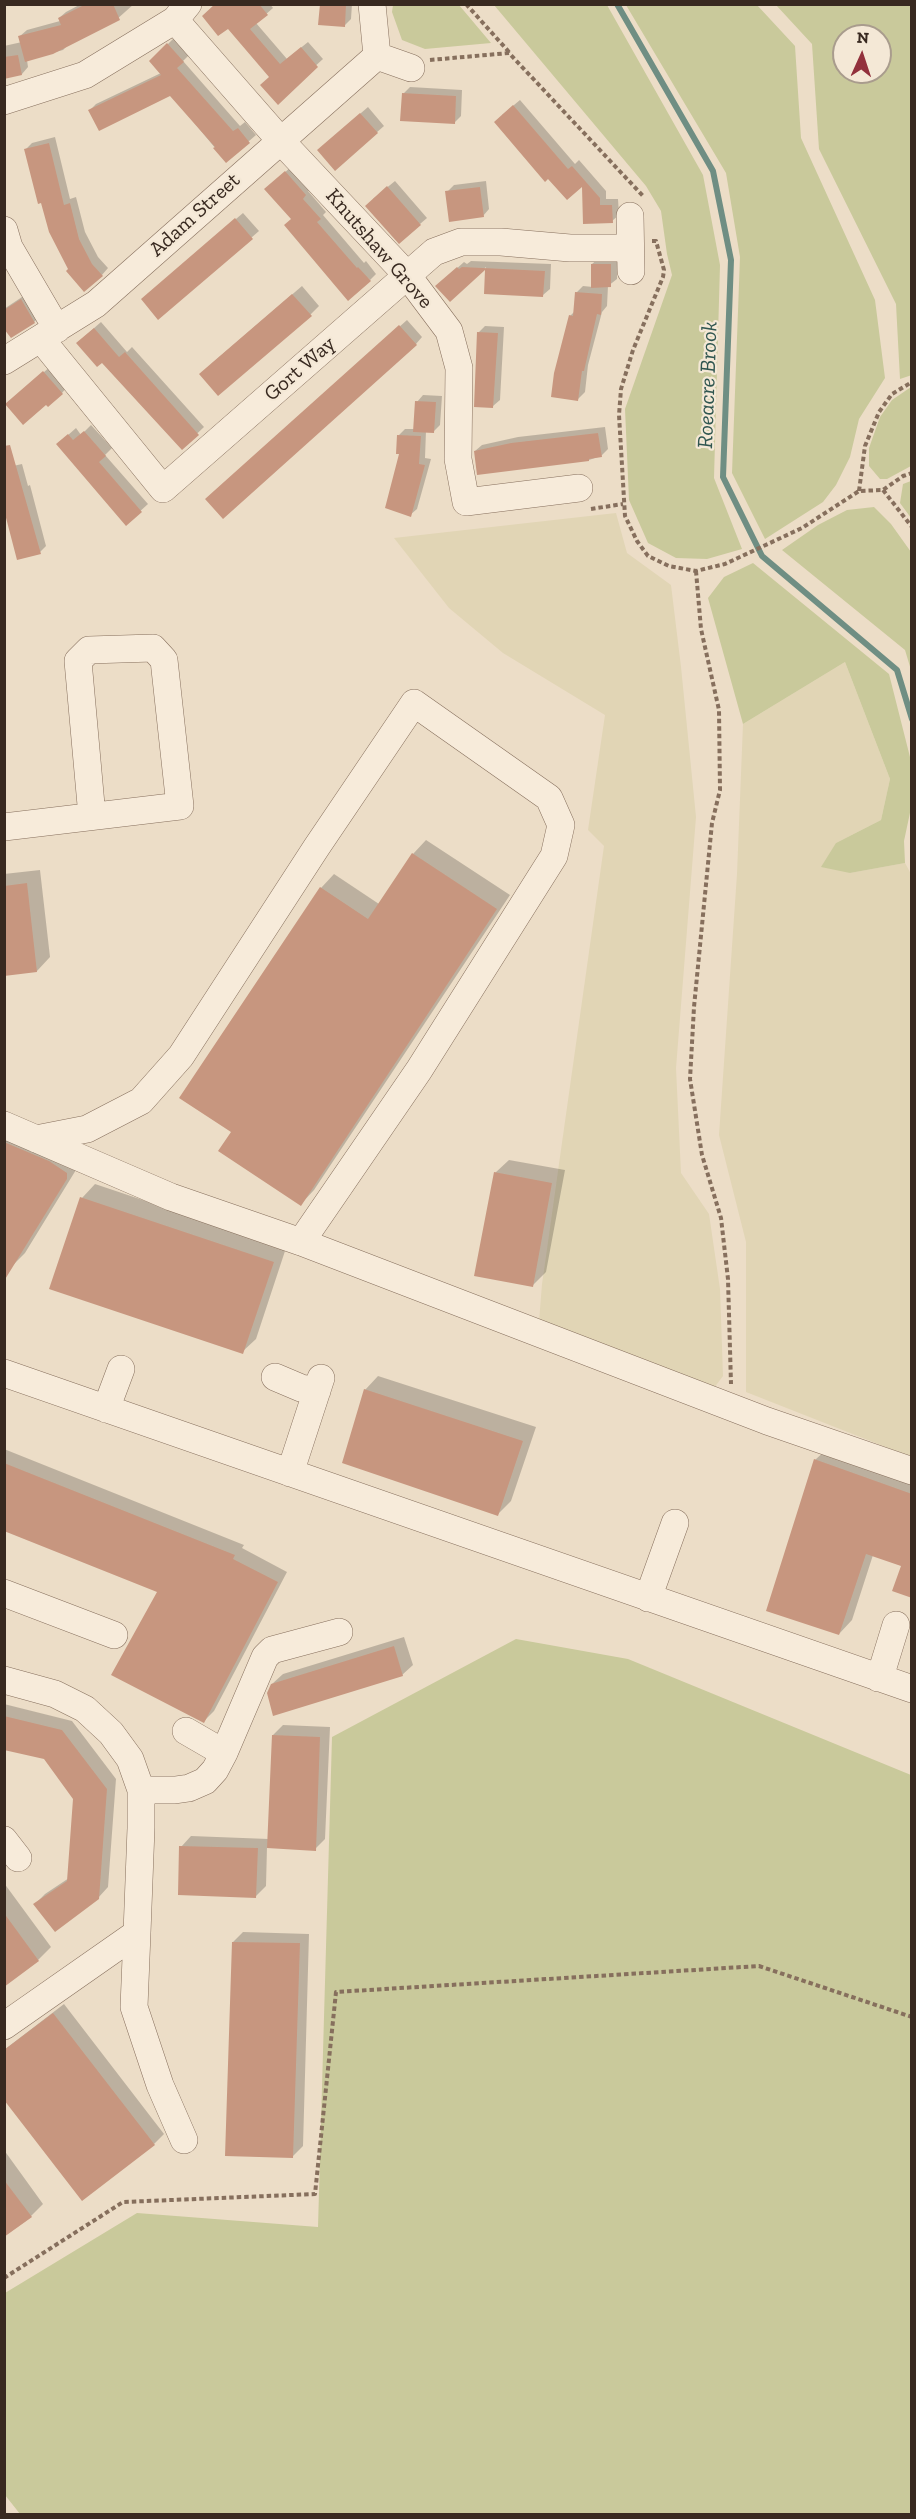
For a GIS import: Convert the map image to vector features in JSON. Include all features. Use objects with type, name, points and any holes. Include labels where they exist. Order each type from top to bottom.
[{"type":"street","points":[[372,4],[376,56],[411,68]]},
{"type":"street","points":[[4,101],[85,75],[182,12]]},
{"type":"street","name":"Knutshaw Grove","points":[[182,12],[280,140],[407,275],[449,331],[459,368],[458,459],[466,502],[579,488]]},
{"type":"street","name":"Adam Street","points":[[4,361],[96,304],[376,56]]},
{"type":"street","points":[[631,259],[637,207]]},
{"type":"street","points":[[4,230],[49,334]]},
{"type":"street","name":"Gort Way","points":[[49,334],[164,489],[434,252],[461,242],[501,242],[631,259]]},
{"type":"street","points":[[5,824],[92,816],[180,806],[164,660],[153,648],[89,650],[78,661],[92,816]]},
{"type":"street","points":[[36,1139],[87,1129],[141,1101],[174,1064],[414,703],[549,798],[561,825],[554,856],[419,1070],[301,1242]]},
{"type":"street","points":[[4,1125],[171,1197],[301,1242],[723,1404],[912,1471]]},
{"type":"street","points":[[106,1409],[121,1369]]},
{"type":"street","points":[[4,1373],[912,1689]]},
{"type":"street","points":[[275,1377],[301,1388],[319,1384],[290,1473]]},
{"type":"street","points":[[648,1598],[675,1523]]},
{"type":"street","points":[[6,1601],[114,1635]]},
{"type":"street","points":[[878,1678],[896,1625]]},
{"type":"street","points":[[141,1790],[164,1791],[189,1788],[205,1781],[215,1770],[224,1753],[265,1657],[272,1650],[339,1632]]},
{"type":"street","points":[[4,1680],[55,1694],[85,1709],[111,1733],[130,1759],[141,1790],[134,2007],[160,2085],[184,2140]]},
{"type":"street","points":[[186,1731],[224,1753]]},
{"type":"street","points":[[4,2026],[136,1933]]},
{"type":"path","points":[[466,4],[637,207]]},
{"type":"path","points":[[411,68],[422,61],[509,53]]},
{"type":"path","points":[[655,231],[664,270],[663,277],[633,350],[621,389],[619,415],[625,516],[637,542],[648,556],[669,566],[696,571],[725,564],[802,528],[860,491],[884,490],[903,476],[912,473]]},
{"type":"path","points":[[631,259],[641,242],[656,241]]},
{"type":"path","points":[[860,491],[866,446],[879,412],[892,394],[912,382]]},
{"type":"path","points":[[884,490],[912,527]]},
{"type":"path","points":[[696,571],[701,629],[719,710],[720,790],[712,823],[694,1007],[690,1079],[702,1155],[721,1218],[728,1280],[732,1387],[723,1404]]},
{"type":"path","points":[[4,2278],[123,2202],[315,2194],[336,1992],[759,1966],[912,2016]]},
{"type":"shaded area","points":[[616,513],[627,553],[671,585],[681,667],[696,817],[676,1068],[681,1173],[709,1214],[720,1289],[723,1376],[714,1388],[539,1322],[542,1284],[604,846],[588,830],[605,715],[503,653],[449,608],[394,538]]},
{"type":"shaded area","points":[[845,662],[890,779],[881,820],[836,843],[850,873],[905,863],[911,874],[911,1457],[746,1392],[746,1242],[719,1135],[737,874],[743,724]]},
{"type":"green space","points":[[393,5],[459,5],[491,43],[425,49],[402,40],[392,12]]},
{"type":"green space","points":[[494,5],[607,5],[703,175],[720,265],[714,478],[742,549],[707,559],[676,558],[648,543],[629,500],[625,409],[672,275],[661,211],[646,186]]},
{"type":"green space","points":[[626,5],[757,5],[795,46],[801,138],[875,300],[885,378],[859,419],[850,457],[836,485],[823,502],[765,539],[732,473],[740,257],[726,173]]},
{"type":"green space","points":[[776,5],[911,5],[912,375],[900,379],[896,304],[819,149],[812,44]]},
{"type":"green space","points":[[911,387],[911,466],[887,479],[880,479],[869,466],[869,448],[880,417],[892,400]]},
{"type":"green space","points":[[912,481],[911,518],[900,503],[903,484]]},
{"type":"green space","points":[[874,507],[891,524],[911,552],[911,670],[905,650],[782,550],[818,525],[847,510]]},
{"type":"green space","points":[[753,563],[889,674],[911,761],[911,808],[904,841],[905,863],[850,873],[821,867],[836,843],[881,820],[890,779],[845,662],[743,724],[708,598],[724,577]]},
{"type":"green space","points":[[516,1639],[628,1659],[911,1775],[911,2514],[20,2514],[5,2495],[5,2293],[137,2213],[318,2227],[332,1737]]},
{"type":"building","points":[[86,4],[113,4],[120,20],[53,54],[25,62],[18,36],[61,25],[58,18]]},
{"type":"building","points":[[215,4],[259,4],[268,15],[250,29],[280,64],[301,47],[318,67],[278,105],[260,85],[269,77],[228,29],[218,36],[202,16]]},
{"type":"building","points":[[320,4],[346,4],[345,27],[318,25]]},
{"type":"building","points":[[167,43],[184,62],[177,68],[233,131],[238,128],[250,143],[226,163],[213,148],[215,147],[170,96],[99,131],[88,110],[161,75],[149,61]]},
{"type":"building","points":[[18,55],[22,75],[4,79],[4,57]]},
{"type":"building","points":[[402,93],[456,96],[455,124],[400,121]]},
{"type":"building","points":[[513,105],[568,169],[572,166],[600,198],[600,205],[612,205],[613,223],[583,224],[582,187],[567,200],[548,179],[545,182],[494,122]]},
{"type":"building","points":[[360,113],[378,133],[335,171],[317,150]]},
{"type":"building","points":[[49,143],[64,205],[70,203],[79,239],[92,264],[103,276],[84,292],[66,271],[68,269],[49,232],[41,203],[38,204],[24,149]]},
{"type":"building","points":[[285,171],[306,195],[303,199],[321,219],[317,222],[371,281],[348,301],[284,225],[291,219],[264,189]]},
{"type":"building","points":[[387,186],[421,225],[399,244],[365,206]]},
{"type":"building","points":[[480,187],[484,217],[449,222],[445,191]]},
{"type":"building","points":[[235,218],[253,239],[158,320],[141,299]]},
{"type":"building","points":[[591,264],[611,264],[611,287],[591,288]]},
{"type":"building","points":[[457,267],[459,269],[462,267],[545,271],[543,297],[484,294],[485,270],[450,302],[435,286]]},
{"type":"building","points":[[575,292],[602,294],[601,315],[597,314],[584,371],[582,371],[578,401],[551,397],[554,373],[569,315],[573,316]]},
{"type":"building","points":[[292,294],[312,316],[218,396],[199,374]]},
{"type":"building","points":[[21,299],[35,323],[11,338],[4,329],[4,310]]},
{"type":"building","points":[[399,325],[417,345],[223,519],[205,499]]},
{"type":"building","points":[[94,328],[119,357],[125,352],[199,435],[182,450],[102,363],[97,367],[76,343]]},
{"type":"building","points":[[477,332],[498,333],[493,408],[474,407]]},
{"type":"building","points":[[43,371],[63,394],[23,425],[5,404]]},
{"type":"building","points":[[415,401],[436,402],[434,433],[413,432]]},
{"type":"building","points":[[84,431],[106,456],[99,462],[142,512],[126,526],[56,444],[68,434],[73,440]]},
{"type":"building","points":[[598,433],[602,457],[589,459],[589,461],[477,475],[474,451],[511,443]]},
{"type":"building","points":[[397,435],[421,436],[419,464],[425,465],[411,517],[385,508],[399,454],[396,454]]},
{"type":"building","points":[[10,445],[41,554],[17,560],[4,510],[4,446]]},
{"type":"building","points":[[412,853],[497,909],[301,1206],[218,1151],[231,1132],[179,1098],[320,887],[368,919]]},
{"type":"building","points":[[27,883],[37,972],[4,976],[4,886]]},
{"type":"building","points":[[4,1142],[49,1161],[67,1173],[67,1179],[4,1281]]},
{"type":"building","points":[[494,1172],[552,1183],[533,1287],[474,1276]]},
{"type":"building","points":[[80,1197],[274,1262],[243,1354],[49,1289]]},
{"type":"building","points":[[364,1389],[523,1441],[498,1516],[342,1463]]},
{"type":"building","points":[[814,1459],[912,1494],[912,1598],[892,1591],[901,1566],[866,1554],[839,1635],[766,1611]]},
{"type":"building","points":[[4,1463],[235,1555],[233,1559],[278,1582],[204,1723],[111,1675],[157,1592],[4,1531]]},
{"type":"building","points":[[394,1646],[403,1676],[273,1716],[267,1693],[271,1684]]},
{"type":"building","points":[[4,1716],[62,1730],[107,1789],[99,1899],[55,1932],[33,1904],[67,1881],[73,1799],[44,1759],[4,1750]]},
{"type":"building","points":[[272,1735],[320,1737],[316,1851],[267,1848]]},
{"type":"building","points":[[179,1846],[258,1848],[256,1898],[178,1895]]},
{"type":"building","points":[[4,1913],[39,1961],[4,1987]]},
{"type":"building","points":[[232,1942],[300,1943],[293,2158],[225,2156]]},
{"type":"building","points":[[53,2013],[155,2145],[82,2201],[4,2100],[4,2050]]},
{"type":"building","points":[[4,2180],[32,2217],[4,2237]]},
{"type":"waterway","name":"Roeacre Brook","points":[[617,4],[713,171],[731,260],[723,477],[762,556],[897,670],[912,719]]}]
